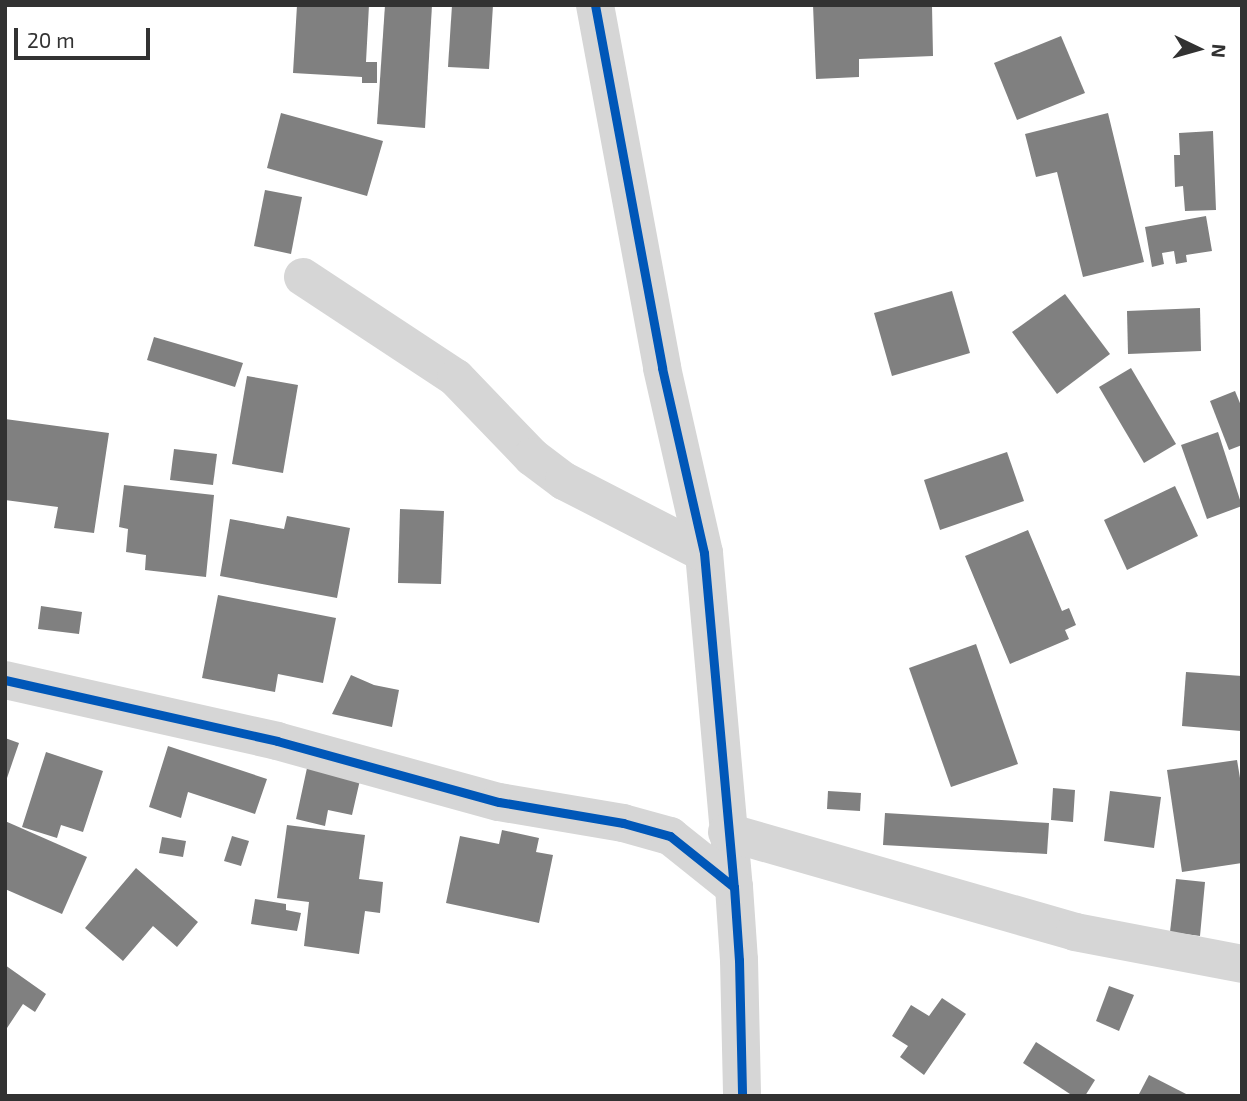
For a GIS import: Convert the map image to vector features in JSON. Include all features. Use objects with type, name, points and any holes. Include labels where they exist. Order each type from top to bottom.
[{"type":"street","points":[[595,5],[662,368],[704,553],[740,960],[742,1096]]},
{"type":"street","points":[[303,277],[456,377],[532,457],[564,481],[704,553]]},
{"type":"street","points":[[5,680],[264,738],[499,802],[623,824],[670,836],[734,887]]},
{"type":"street","points":[[727,832],[1075,932],[1242,964]]},
{"type":"building","points":[[297,5],[369,5],[366,62],[377,62],[377,83],[362,83],[362,77],[293,73]]},
{"type":"building","points":[[385,5],[432,5],[425,128],[377,124]]},
{"type":"building","points":[[452,5],[493,5],[489,69],[448,67]]},
{"type":"building","points":[[813,5],[932,5],[933,56],[859,59],[859,77],[816,79]]},
{"type":"building","points":[[1061,36],[1085,93],[1017,120],[994,63]]},
{"type":"building","points":[[281,113],[383,141],[367,196],[267,168]]},
{"type":"building","points":[[1108,113],[1144,262],[1083,277],[1057,172],[1036,177],[1025,134]]},
{"type":"building","points":[[1213,131],[1216,210],[1185,211],[1183,186],[1175,187],[1174,155],[1180,155],[1179,133]]},
{"type":"building","points":[[265,190],[302,197],[291,254],[254,246]]},
{"type":"building","points":[[1206,216],[1212,251],[1186,255],[1187,262],[1176,264],[1174,251],[1162,253],[1164,264],[1152,267],[1145,227]]},
{"type":"building","points":[[952,291],[970,353],[892,376],[874,313]]},
{"type":"building","points":[[1065,294],[1110,354],[1057,394],[1012,332]]},
{"type":"building","points":[[1200,308],[1201,351],[1128,354],[1127,311]]},
{"type":"building","points":[[154,337],[243,363],[235,387],[147,360]]},
{"type":"building","points":[[1131,368],[1176,444],[1144,463],[1099,387]]},
{"type":"building","points":[[247,376],[298,385],[283,473],[232,464]]},
{"type":"building","points":[[1235,391],[1242,408],[1242,445],[1229,450],[1210,401]]},
{"type":"building","points":[[5,419],[109,433],[94,533],[54,528],[58,507],[5,500]]},
{"type":"building","points":[[1218,432],[1242,506],[1207,519],[1181,445]]},
{"type":"building","points":[[174,449],[217,454],[213,485],[170,480]]},
{"type":"building","points":[[1007,452],[1024,501],[940,530],[924,480]]},
{"type":"building","points":[[124,485],[214,495],[206,577],[145,570],[146,555],[126,552],[128,529],[119,527]]},
{"type":"building","points":[[1175,486],[1198,536],[1127,570],[1104,520]]},
{"type":"building","points":[[400,509],[444,511],[441,584],[398,583]]},
{"type":"building","points":[[287,516],[350,528],[337,598],[220,576],[230,519],[284,529]]},
{"type":"building","points":[[1028,530],[1062,611],[1069,608],[1076,625],[1065,630],[1069,639],[1010,664],[965,556]]},
{"type":"building","points":[[218,595],[336,618],[323,683],[278,674],[275,692],[202,678]]},
{"type":"building","points":[[41,606],[82,612],[79,634],[38,629]]},
{"type":"building","points":[[976,644],[1018,764],[951,787],[909,668]]},
{"type":"building","points":[[1186,672],[1242,676],[1241,731],[1182,726]]},
{"type":"building","points":[[351,675],[374,685],[399,690],[392,727],[332,714]]},
{"type":"building","points":[[5,738],[19,743],[6,781],[5,781]]},
{"type":"building","points":[[168,746],[267,779],[255,814],[188,792],[181,818],[149,807]]},
{"type":"building","points":[[46,752],[103,771],[83,832],[61,825],[57,838],[22,827]]},
{"type":"building","points":[[1237,760],[1242,790],[1242,863],[1182,872],[1167,770]]},
{"type":"building","points":[[307,768],[360,780],[352,815],[328,810],[325,826],[296,819]]},
{"type":"building","points":[[1053,788],[1075,790],[1073,822],[1051,820]]},
{"type":"building","points":[[828,791],[861,793],[860,811],[827,809]]},
{"type":"building","points":[[1110,791],[1161,797],[1154,848],[1104,841]]},
{"type":"building","points":[[885,813],[1049,823],[1047,854],[883,845]]},
{"type":"building","points":[[5,821],[87,857],[62,914],[5,889]]},
{"type":"building","points":[[287,825],[365,835],[359,879],[383,882],[380,913],[365,911],[359,954],[304,946],[309,902],[277,898]]},
{"type":"building","points":[[502,830],[539,838],[536,852],[553,855],[539,923],[446,903],[460,836],[499,844]]},
{"type":"building","points":[[232,836],[249,841],[241,866],[224,861]]},
{"type":"building","points":[[162,837],[186,841],[183,857],[159,853]]},
{"type":"building","points":[[136,868],[198,922],[177,947],[153,926],[123,961],[85,928]]},
{"type":"building","points":[[1176,879],[1205,882],[1200,936],[1170,932]]},
{"type":"building","points":[[255,899],[286,904],[286,910],[301,913],[297,931],[251,924]]},
{"type":"building","points":[[5,965],[46,994],[35,1012],[23,1004],[5,1031]]},
{"type":"building","points":[[1109,986],[1134,995],[1119,1031],[1096,1021]]},
{"type":"building","points":[[942,998],[966,1014],[924,1075],[900,1057],[908,1046],[892,1036],[911,1005],[929,1016]]},
{"type":"building","points":[[1036,1042],[1095,1080],[1085,1096],[1073,1096],[1023,1063]]},
{"type":"building","points":[[1149,1075],[1190,1096],[1138,1096]]},
{"type":"cycle path","points":[[595,5],[662,368],[704,553],[734,887],[739,960],[742,1096]]},
{"type":"cycle path","points":[[5,680],[277,741],[499,802],[623,823],[670,836],[734,887]]}]
